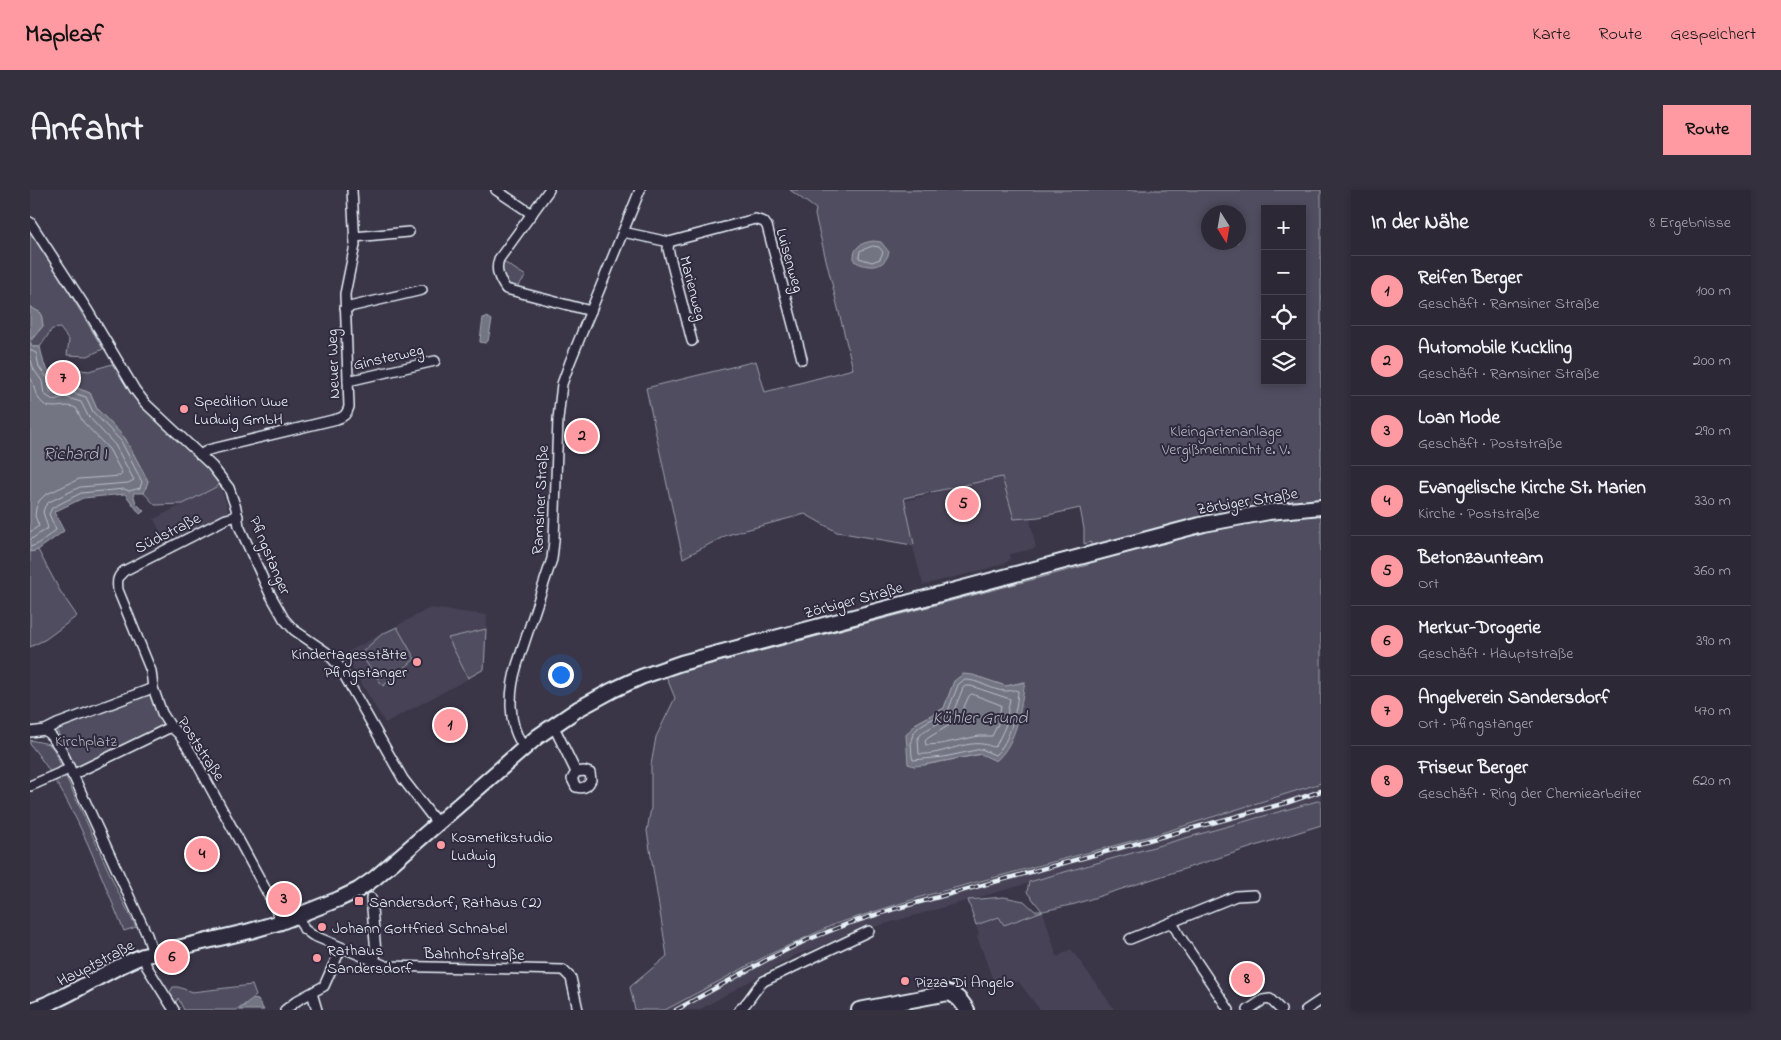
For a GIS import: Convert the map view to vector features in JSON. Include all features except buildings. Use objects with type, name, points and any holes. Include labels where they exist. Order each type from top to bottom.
[{"type":"street","name":"Neuer Weg","points":[[200,455],[208,450],[345,416],[349,407],[345,308],[346,286],[354,251],[352,190]]},
{"type":"street","points":[[496,190],[532,214]]},
{"type":"street","points":[[549,190],[499,259],[496,266],[506,289],[591,311]]},
{"type":"street","name":"Ramsiner Straße","points":[[524,747],[516,735],[514,724],[513,683],[517,665],[552,559],[560,394],[570,362],[640,190]]},
{"type":"street","name":"Luisenweg","points":[[623,232],[669,242],[755,220],[764,222],[767,226],[802,360]]},
{"type":"street","name":"Pfingstanger","points":[[30,222],[88,311],[135,390],[146,404],[212,466],[229,488],[241,530],[280,613],[294,630],[326,652],[339,666],[403,779],[437,823]]},
{"type":"street","points":[[354,237],[409,232]]},
{"type":"street","name":"Marienweg","points":[[669,242],[668,249],[692,341]]},
{"type":"street","points":[[345,308],[422,290]]},
{"type":"street","name":"Ginsterweg","points":[[348,381],[435,361]]},
{"type":"street","name":"Zörbiger Straße","points":[[437,823],[524,747],[552,726],[613,690],[654,672],[681,663],[1204,524],[1269,512],[1321,507]]},
{"type":"street","name":"Südstraße","points":[[117,582],[118,576],[124,571],[226,519],[238,516]]},
{"type":"street","name":"Poststraße","points":[[117,582],[118,590],[151,672],[153,688],[162,713],[192,754],[274,905],[281,922]]},
{"type":"street","points":[[30,732],[45,730],[153,688]]},
{"type":"street","points":[[552,726],[576,772]]},
{"type":"street","points":[[30,786],[71,772],[171,727]]},
{"type":"street","points":[[45,730],[58,743],[147,935],[147,967],[174,1010]]},
{"type":"street","name":"Hauptstraße","points":[[34,1010],[55,1002],[126,963],[148,955],[281,922],[339,899],[366,885],[437,823]]},
{"type":"street","points":[[1130,939],[1236,896],[1254,895]]},
{"type":"street","points":[[371,898],[376,952],[374,962]]},
{"type":"street","name":"Bahnhofstraße","points":[[298,916],[307,932],[374,962],[390,966],[564,970],[571,978],[578,1010]]},
{"type":"street","points":[[1172,922],[1229,1010]]},
{"type":"street","points":[[739,1010],[764,980],[870,931]]},
{"type":"street","points":[[285,1010],[298,1000],[324,986],[341,948]]},
{"type":"street","points":[[312,994],[317,1010]]},
{"type":"street","points":[[859,1010],[940,994],[954,994],[967,1010]]},
{"type":"street","points":[[1248,1010],[1263,1000],[1270,999],[1281,1010]]},
{"type":"street","points":[[1306,1010],[1321,1000]]},
{"type":"street","points":[[30,1003],[34,1010]]},
{"type":"shaded area","points":[[1020,471],[1036,548],[1010,554],[1010,559],[1007,562],[983,570],[923,585],[901,502]]},
{"type":"shaded area","points":[[220,485],[228,510],[224,516],[166,544],[154,519]]},
{"type":"shaded area","name":"Kindertagesstätte Pfingstanger","points":[[430,608],[487,615],[485,670],[385,723],[344,654]]},
{"type":"shaded area","points":[[1321,783],[1321,800],[874,927],[796,955],[699,1010],[665,1010],[767,955],[835,924],[924,896],[1158,834]]},
{"type":"shaded area","points":[[1043,911],[1057,957],[1071,949],[1115,1010],[1040,1010],[1018,981],[996,989],[977,936],[979,935],[976,925],[999,917],[1004,925]]},
{"type":"green space","name":"Kleingartenanlage Vergißmeinnicht e. V.","points":[[790,190],[1321,190],[1321,783],[1158,834],[924,896],[835,924],[768,955],[665,1010],[635,1010],[630,987],[667,956],[647,831],[651,808],[651,765],[656,737],[675,698],[666,676],[1088,565],[1091,542],[1084,544],[1084,529],[1080,508],[1039,517],[1014,519],[1002,477],[904,498],[914,544],[912,545],[837,532],[805,514],[727,535],[683,558],[646,388],[756,361],[765,392],[853,369],[815,215],[816,209]],"holes":[[[954,681],[992,682],[1006,686],[1024,682],[982,754],[924,765],[915,724],[944,708]]]},
{"type":"green space","points":[[30,227],[103,349],[88,356],[67,355],[69,340],[60,328],[52,329],[40,347],[33,347],[30,342],[43,326],[41,313],[30,307]]},
{"type":"green space","points":[[499,259],[526,276],[514,291],[506,289]]},
{"type":"green space","points":[[112,364],[138,399],[205,465],[220,485],[183,504],[155,505],[144,493],[148,481],[125,438],[97,409],[90,393],[74,387],[74,369],[89,371]]},
{"type":"green space","points":[[38,550],[60,591],[77,616],[46,639],[30,647],[30,552]]},
{"type":"green space","points":[[397,627],[415,659],[383,686],[360,654],[382,634]]},
{"type":"green space","points":[[486,629],[484,669],[468,678],[448,638]]},
{"type":"green space","name":"Kirchplatz","points":[[149,692],[165,730],[79,768],[72,767],[56,728]]},
{"type":"green space","points":[[30,740],[49,744],[54,750],[118,892],[136,927],[124,931],[72,810],[46,765],[30,744]]},
{"type":"green space","points":[[1321,800],[1321,825],[1075,904],[1043,911],[1004,925],[999,917],[976,925],[968,900],[1004,897],[1024,901],[1035,911],[1042,911],[1027,892],[1029,882]]},
{"type":"green space","points":[[252,985],[256,996],[237,1010],[184,1010],[178,998],[175,1004],[170,992],[173,987],[192,992]]},
{"type":"water","points":[[873,241],[881,242],[889,252],[884,262],[870,266],[854,261],[858,246]]},
{"type":"water","points":[[30,307],[41,313],[43,326],[30,340]]},
{"type":"water","points":[[486,317],[492,320],[488,341],[485,343],[480,342],[480,340],[483,318]]},
{"type":"water","name":"Richard I","points":[[30,342],[33,347],[40,347],[44,364],[53,377],[54,390],[62,385],[90,393],[97,409],[125,438],[148,481],[144,493],[133,493],[136,503],[144,511],[140,514],[125,494],[83,498],[54,512],[64,531],[38,550],[30,552]]},
{"type":"water","name":"Kühler Grund","points":[[963,674],[973,675],[1006,686],[1025,682],[1017,724],[1009,744],[996,761],[981,754],[924,765],[914,766],[908,764],[906,735],[915,724],[944,708],[954,681]]},
{"type":"water","points":[[253,999],[258,1000],[264,1010],[239,1010]]},
{"type":"railway","points":[[676,1010],[770,958],[807,940],[850,923],[894,909],[1286,803],[1321,791]]},
{"type":"place","name":"Angelverein Sandersdorf","points":[[63,378]]},
{"type":"place","name":"Spedition Uwe Ludwig GmbH","points":[[184,409]]},
{"type":"place","name":"Automobile Kuckling","points":[[582,436]]},
{"type":"place","name":"Betonzaunteam","points":[[963,504]]},
{"type":"place","name":"Kindertagesstätte Pfingstanger","points":[[417,662]]},
{"type":"place","name":"Reifen Berger","points":[[450,725]]},
{"type":"place","name":"Kosmetikstudio Ludwig","points":[[441,845]]},
{"type":"place","name":"Evangelische Kirche St. Marien","points":[[202,854]]},
{"type":"place","name":"Loan Mode","points":[[284,899]]},
{"type":"place","name":"Sandersdorf, Rathaus (2)","points":[[359,901]]},
{"type":"place","name":"Johann Gottfried Schnabel","points":[[322,927]]},
{"type":"place","name":"Merkur-Drogerie","points":[[172,957]]},
{"type":"place","name":"Rathaus Sandersdorf","points":[[317,958]]},
{"type":"place","name":"Friseur Berger","points":[[1247,979]]},
{"type":"place","name":"Pizza Di Angelo","points":[[905,981]]}]
